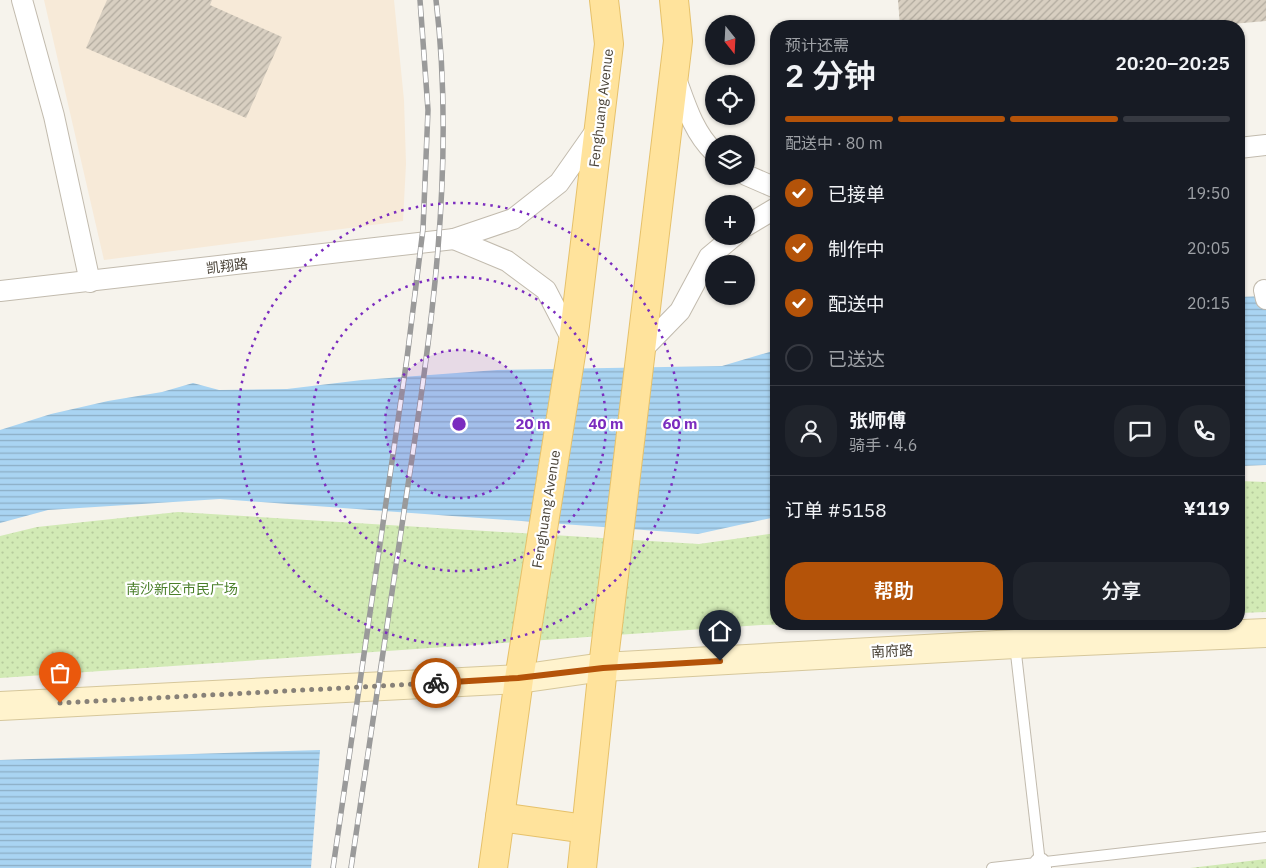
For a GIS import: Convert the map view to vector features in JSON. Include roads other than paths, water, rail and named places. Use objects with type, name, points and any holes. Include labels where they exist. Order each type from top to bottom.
[{"type":"main road","name":"Fenghuang Avenue","points":[[493,868],[518,678],[573,342],[609,44],[604,0]]},
{"type":"main road","points":[[582,868],[603,668],[678,41],[674,0]]},
{"type":"main road","points":[[500,817],[586,830]]},
{"type":"street","points":[[22,0],[54,116],[90,282]]},
{"type":"street","points":[[674,73],[694,124],[705,142]]},
{"type":"street","name":"凯翔路","points":[[0,291],[454,238],[513,219],[560,183],[600,125]]},
{"type":"street","points":[[1245,147],[1266,145]]},
{"type":"street","points":[[755,179],[770,185]]},
{"type":"street","points":[[755,221],[770,212]]},
{"type":"street","points":[[454,238],[507,261],[546,290],[573,342]]},
{"type":"street","points":[[641,351],[680,311],[709,257],[723,245]]},
{"type":"street","name":"南府路","points":[[0,706],[518,678],[603,668],[1015,644],[1266,633]]},
{"type":"lane","points":[[1015,644],[1040,865]]},
{"type":"lane","points":[[992,868],[1040,865],[1266,837]]},
{"type":"water","points":[[1266,296],[1266,465],[1245,466],[1245,297]]},
{"type":"water","points":[[770,352],[770,518],[698,534],[220,499],[48,510],[0,523],[0,430],[51,414],[108,401],[162,392],[193,383],[219,390],[287,389],[362,380],[497,370],[722,366]]},
{"type":"water","points":[[320,750],[311,868],[0,868],[0,760]]},
{"type":"railway","points":[[333,868],[407,358],[423,229],[428,110],[420,0]]},
{"type":"railway","points":[[351,868],[432,312],[442,188],[443,125],[436,0]]},
{"type":"park label","name":"南沙新区市民广场","points":[[182,589]]}]
